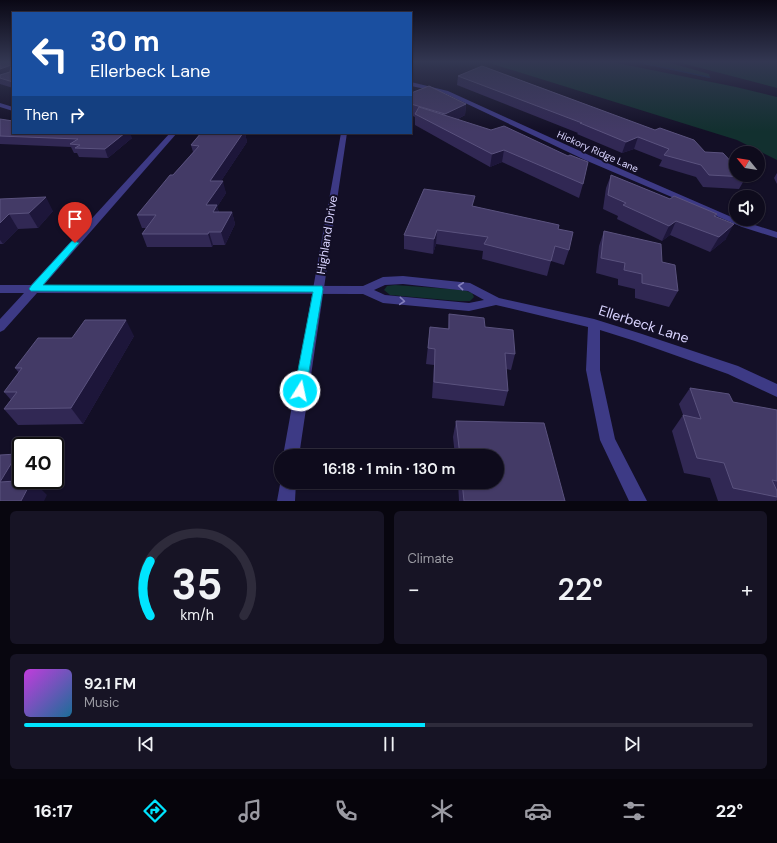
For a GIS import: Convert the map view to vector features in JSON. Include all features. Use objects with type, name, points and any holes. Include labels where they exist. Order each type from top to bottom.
[{"type":"street","name":"Hickory Ridge Lane","points":[[414,84],[446,92],[588,158],[745,225],[777,235]]},
{"type":"street","points":[[0,105],[12,109]]},
{"type":"street","points":[[0,327],[173,134]]},
{"type":"street","name":"Highland Drive","points":[[292,449],[344,134]]},
{"type":"street","name":"Ellerbeck Lane","points":[[365,290],[383,281],[403,280],[470,287],[496,301],[594,324],[733,370],[777,391]]},
{"type":"street","name":"Ellerbeck Lane","points":[[0,289],[365,290],[383,299],[469,307],[496,301]]},
{"type":"street","points":[[594,324],[593,370],[608,440],[638,501]]},
{"type":"street","points":[[286,501],[287,489]]},
{"type":"green space","points":[[558,84],[723,84],[777,97],[777,160],[765,154],[765,146],[749,146],[737,140]]},
{"type":"green space","points":[[763,84],[777,84],[777,88]]},
{"type":"green space","points":[[395,285],[464,290],[472,293],[474,297],[470,301],[458,301],[390,295],[384,290],[387,286]]},
{"type":"building","points":[[480,84],[532,84],[655,130],[660,128],[694,140],[705,152],[723,153],[729,159],[729,176],[709,175],[701,165],[664,155],[669,149],[638,137],[626,142],[580,123],[582,123]]},
{"type":"building","points":[[429,86],[466,104],[445,114],[412,104],[412,93]]},
{"type":"building","points":[[419,107],[491,130],[504,126],[568,156],[570,155],[588,162],[583,184],[504,150],[492,154],[415,114]]},
{"type":"building","points":[[0,119],[12,121],[12,134],[124,134],[105,149],[75,148],[80,145],[70,144],[78,139],[0,136]]},
{"type":"building","points":[[200,134],[242,134],[210,181],[223,181],[206,205],[217,205],[213,212],[232,212],[221,232],[209,232],[208,234],[142,234],[156,215],[137,215],[170,175],[173,175],[199,146],[191,145]]},
{"type":"building","points":[[611,175],[670,199],[674,196],[717,214],[714,216],[729,222],[729,226],[732,226],[719,237],[676,221],[669,226],[623,205],[626,203],[608,195]]},
{"type":"building","points":[[424,189],[475,196],[472,206],[559,225],[558,229],[573,232],[569,250],[555,246],[551,261],[484,244],[488,237],[437,230],[434,239],[404,235]]},
{"type":"building","points":[[46,197],[29,213],[9,214],[0,223],[0,199]]},
{"type":"building","points":[[604,231],[661,244],[662,262],[675,265],[678,291],[642,283],[642,274],[624,270],[625,263],[601,258]]},
{"type":"building","points":[[449,314],[484,318],[485,327],[513,330],[515,354],[505,353],[508,391],[434,382],[435,349],[428,348],[430,327],[449,329]]},
{"type":"building","points":[[85,320],[126,320],[71,408],[4,409],[17,392],[4,392],[22,368],[15,368],[38,338],[72,338]]},
{"type":"building","points":[[690,388],[729,394],[733,402],[777,410],[777,481],[772,480],[777,491],[777,497],[733,488],[724,463],[697,458],[683,415],[701,419]]},
{"type":"building","points":[[456,421],[544,423],[565,501],[464,501],[463,489],[504,489],[504,449],[459,449]]},
{"type":"building","points":[[12,454],[12,462],[0,482],[0,455]]},
{"type":"building","points":[[12,481],[12,489],[27,489],[21,501],[0,501],[0,482]]},
{"type":"route","points":[[75,243],[34,289],[318,289],[300,391]]}]
